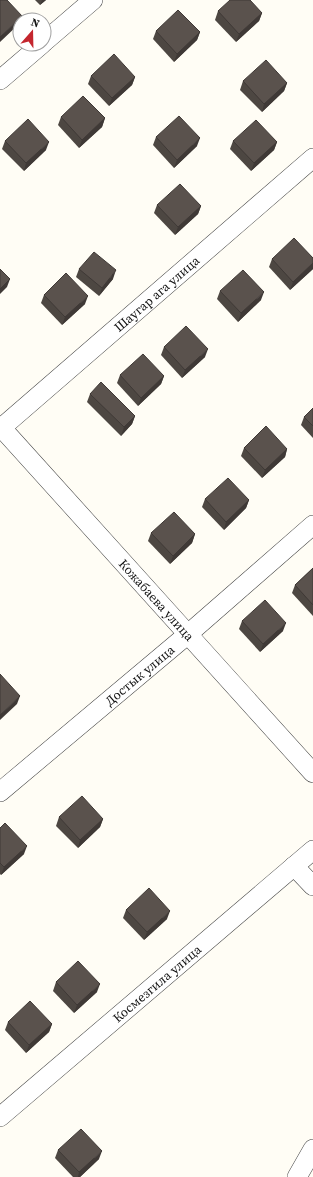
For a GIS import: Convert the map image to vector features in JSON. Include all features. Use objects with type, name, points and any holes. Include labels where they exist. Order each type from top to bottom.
[{"type":"street","points":[[52,35],[93,0]]},
{"type":"street","points":[[0,80],[33,52]]},
{"type":"street","name":"Шаугар ага улица","points":[[0,427],[313,158]]},
{"type":"street","name":"Кожабаева улица","points":[[0,427],[313,773]]},
{"type":"street","name":"Достык улица","points":[[0,792],[187,635],[313,525]]},
{"type":"street","name":"Космезгила улица","points":[[0,1117],[313,850]]},
{"type":"street","points":[[294,866],[313,886]]},
{"type":"street","points":[[297,1177],[313,1149]]},
{"type":"building","points":[[0,0],[7,0],[18,12],[12,12],[12,26],[0,37]]},
{"type":"building","points":[[230,0],[250,0],[262,13],[239,34],[218,11]]},
{"type":"building","points":[[178,10],[200,32],[177,54],[156,31]]},
{"type":"building","points":[[114,54],[135,77],[112,98],[91,76]]},
{"type":"building","points":[[266,60],[287,83],[264,104],[243,81]]},
{"type":"building","points":[[83,96],[105,118],[82,140],[61,117]]},
{"type":"building","points":[[179,116],[200,138],[177,160],[156,137]]},
{"type":"building","points":[[28,119],[49,142],[26,163],[5,141]]},
{"type":"building","points":[[256,120],[277,142],[254,163],[233,141]]},
{"type":"building","points":[[180,184],[201,206],[178,227],[157,205]]},
{"type":"building","points":[[294,238],[313,258],[313,263],[293,282],[272,259]]},
{"type":"building","points":[[94,252],[116,270],[102,288],[79,269]]},
{"type":"building","points":[[0,269],[10,279],[0,289]]},
{"type":"building","points":[[243,270],[264,292],[241,313],[220,291]]},
{"type":"building","points":[[66,273],[88,296],[65,317],[44,295]]},
{"type":"building","points":[[186,326],[208,349],[185,370],[164,347]]},
{"type":"building","points":[[143,354],[164,376],[141,398],[120,375]]},
{"type":"building","points":[[101,382],[135,416],[124,427],[90,394]]},
{"type":"building","points":[[313,408],[313,426],[304,417]]},
{"type":"building","points":[[266,426],[287,449],[265,470],[244,448]]},
{"type":"building","points":[[228,478],[249,500],[226,522],[205,499]]},
{"type":"building","points":[[174,512],[195,534],[173,556],[151,533]]},
{"type":"building","points":[[313,568],[313,605],[295,585]]},
{"type":"building","points":[[265,600],[286,623],[263,644],[242,621]]},
{"type":"building","points":[[0,674],[20,696],[0,715]]},
{"type":"building","points":[[82,796],[103,819],[80,840],[59,817]]},
{"type":"building","points":[[5,823],[27,846],[4,867],[0,863],[0,828]]},
{"type":"building","points":[[149,888],[170,911],[147,932],[126,910]]},
{"type":"building","points":[[78,961],[100,984],[77,1005],[56,982]]},
{"type":"building","points":[[30,1001],[52,1024],[29,1045],[8,1022]]},
{"type":"building","points":[[81,1129],[102,1151],[79,1172],[58,1150]]}]
